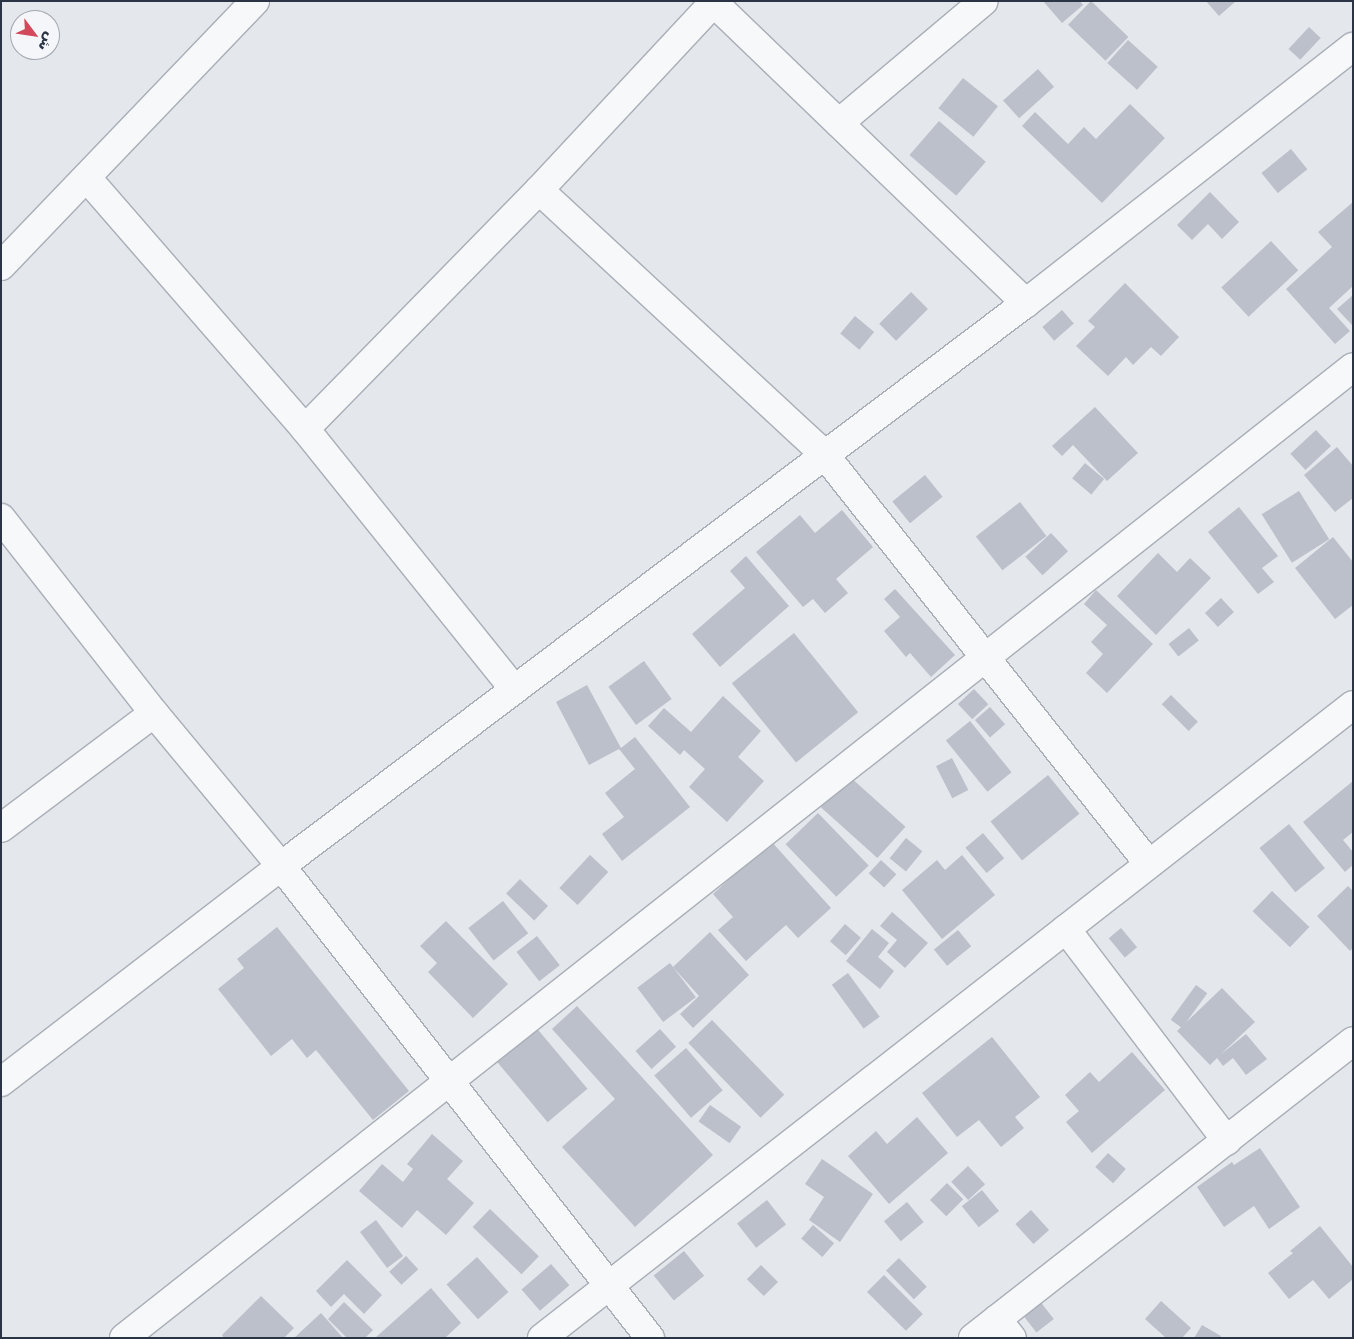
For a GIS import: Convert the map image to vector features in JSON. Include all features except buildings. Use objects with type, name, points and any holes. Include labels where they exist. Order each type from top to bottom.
[{"type":"street","points":[[1,266],[255,1]]},
{"type":"street","points":[[838,123],[984,1]]},
{"type":"street","points":[[305,429],[539,190],[713,2],[1026,303]]},
{"type":"street","points":[[1,1082],[281,866],[1026,303],[1353,47]]},
{"type":"street","points":[[87,178],[305,429],[514,689]]},
{"type":"street","points":[[539,190],[824,454],[1149,864]]},
{"type":"street","points":[[124,1338],[1353,367]]},
{"type":"street","points":[[1,518],[154,713],[281,866],[650,1338]]},
{"type":"street","points":[[542,1338],[1353,705]]},
{"type":"street","points":[[1,828],[154,713]]},
{"type":"street","points":[[1066,929],[1227,1141]]},
{"type":"street","points":[[973,1338],[1005,1328],[1227,1141],[1352,1042]]}]
